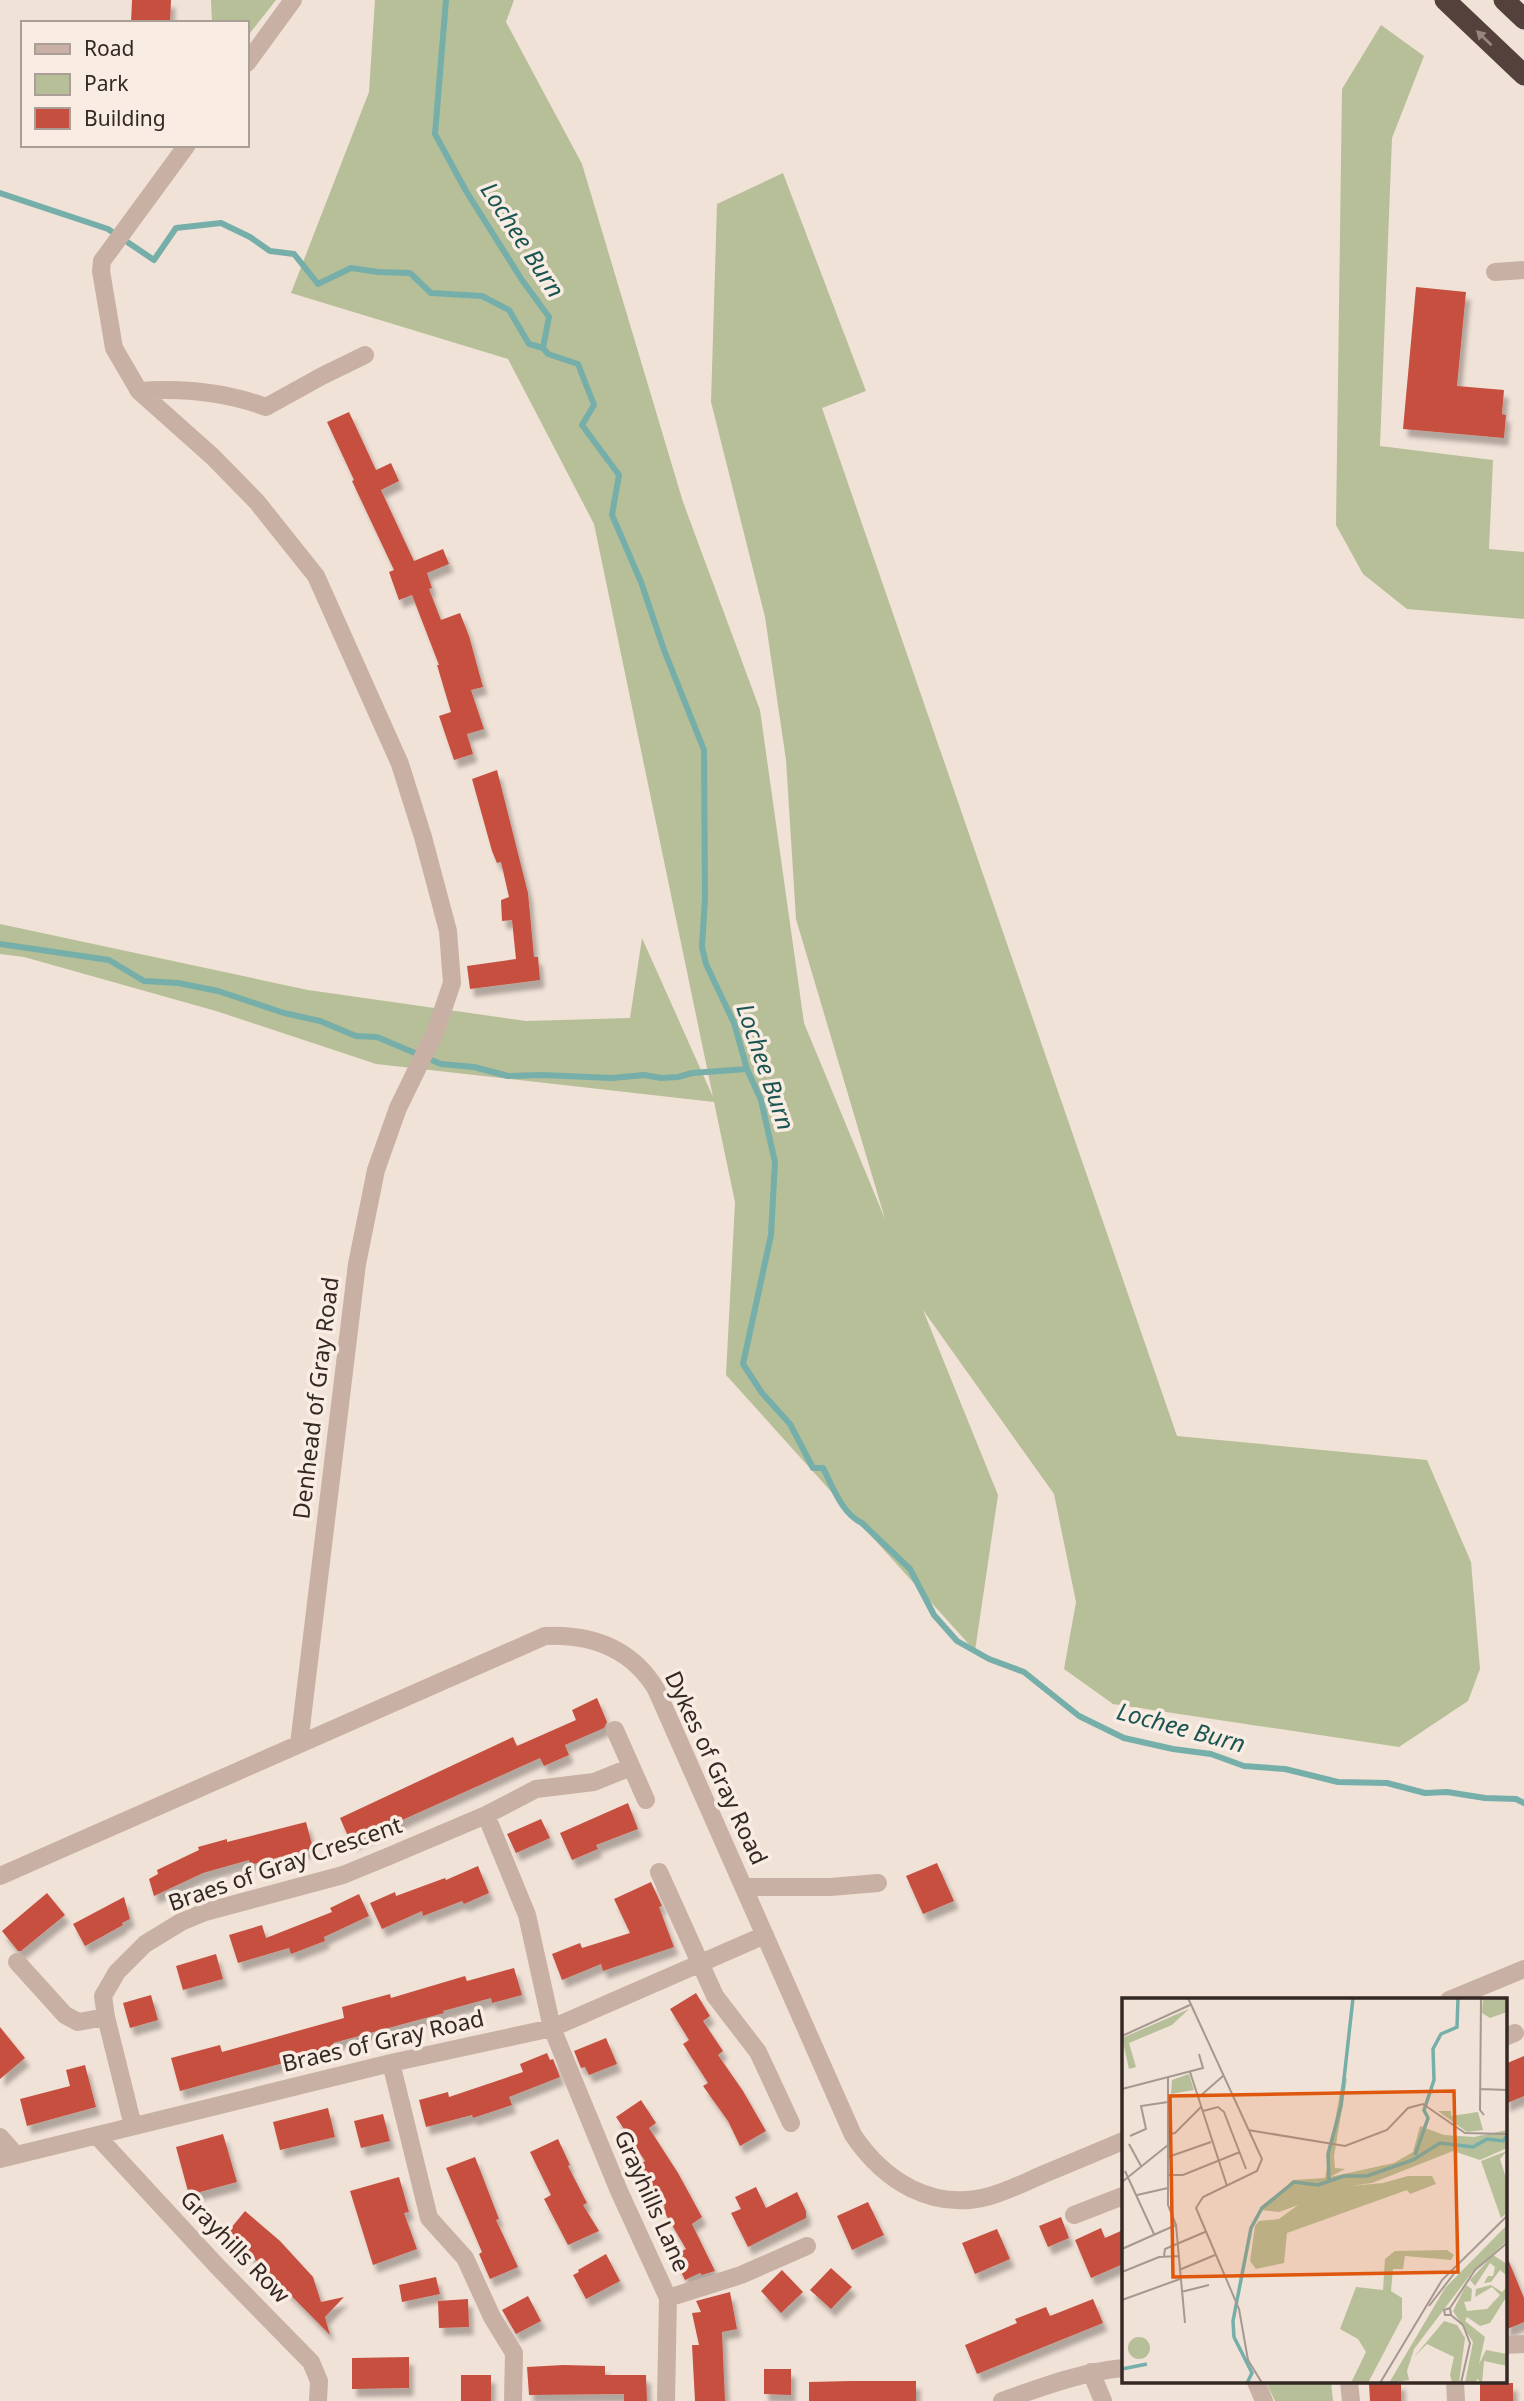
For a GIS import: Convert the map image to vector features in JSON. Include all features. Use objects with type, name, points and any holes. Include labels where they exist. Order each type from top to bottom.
[{"type":"highway","points":[[1445,0],[1524,75]]},
{"type":"highway","points":[[1504,0],[1524,19]]},
{"type":"street","points":[[248,63],[293,0]]},
{"type":"street","points":[[186,147],[102,261],[101,271],[114,348],[139,391],[175,388],[218,394],[267,407],[365,355]]},
{"type":"street","points":[[1495,272],[1524,270]]},
{"type":"street","name":"Denhead of Gray Road","points":[[139,391],[213,457],[257,502],[316,576],[400,764],[424,837],[448,931],[452,983],[431,1040],[398,1108],[376,1170],[358,1264],[299,1744]]},
{"type":"street","name":"Dykes of Gray Road","points":[[0,1876],[545,1636],[572,1635],[619,1650],[646,1673],[656,1689],[853,2135],[883,2172],[906,2187],[932,2197],[988,2197],[1122,2141]]},
{"type":"street","points":[[615,1730],[646,1800]]},
{"type":"street","name":"Braes of Gray Crescent","points":[[133,2126],[103,1996],[117,1972],[145,1944],[181,1922],[236,1902],[343,1875],[486,1815],[536,1789],[594,1782],[631,1767]]},
{"type":"street","name":"Grayhills Lane","points":[[486,1815],[527,1915],[552,2028],[619,2191],[668,2298],[666,2401]]},
{"type":"street","points":[[659,1872],[715,1996],[758,2052],[791,2123]]},
{"type":"street","points":[[744,1887],[878,1884]]},
{"type":"street","name":"Braes of Gray Road","points":[[8,2157],[391,2063],[552,2028],[765,1934]]},
{"type":"street","points":[[17,1962],[65,2015],[78,2022],[106,2017]]},
{"type":"street","points":[[1454,1998],[1524,1969]]},
{"type":"street","points":[[391,2063],[429,2218],[465,2258],[492,2317],[514,2353],[513,2401]]},
{"type":"street","name":"Grayhills Row","points":[[97,2136],[217,2266],[311,2362],[319,2381],[318,2401]]},
{"type":"street","points":[[0,2137],[8,2157]]},
{"type":"street","points":[[1074,2215],[1122,2196]]},
{"type":"street","points":[[668,2298],[741,2275],[807,2246]]},
{"type":"street","points":[[1506,2345],[1524,2344]]},
{"type":"street","points":[[1002,2401],[1091,2372],[1122,2368]]},
{"type":"street","points":[[1091,2372],[1103,2401]]},
{"type":"street","points":[[1257,2384],[1264,2401]]},
{"type":"green space","points":[[211,0],[276,0],[248,36],[248,21],[212,21]]},
{"type":"green space","points":[[375,0],[514,0],[506,22],[582,164],[683,502],[760,710],[804,1023],[885,1219],[796,919],[786,760],[765,617],[711,402],[717,204],[783,173],[866,391],[822,408],[1177,1436],[1427,1460],[1471,1562],[1480,1669],[1468,1701],[1399,1747],[1113,1704],[1064,1669],[1076,1602],[1054,1494],[923,1310],[998,1495],[975,1651],[726,1375],[735,1202],[714,1102],[376,1064],[216,1011],[24,957],[0,954],[0,924],[308,990],[526,1021],[630,1018],[642,938],[713,1097],[594,524],[508,359],[291,293],[369,92]]},
{"type":"green space","points":[[1381,25],[1424,56],[1392,138],[1380,446],[1493,460],[1489,549],[1524,552],[1524,619],[1407,609],[1363,574],[1336,525],[1342,89]]},
{"type":"green space","points":[[1267,2384],[1331,2384],[1333,2401],[1275,2401]]},
{"type":"building","points":[[132,0],[171,0],[170,21],[131,21]]},
{"type":"building","points":[[1416,287],[1466,292],[1457,386],[1504,390],[1504,438],[1403,429]]},
{"type":"building","points":[[349,412],[376,470],[391,463],[399,481],[381,490],[414,561],[443,549],[449,564],[427,573],[432,588],[429,589],[441,620],[460,613],[483,687],[471,690],[484,729],[467,734],[473,754],[454,760],[439,716],[451,712],[439,665],[412,595],[399,600],[389,572],[394,570],[327,422]]},
{"type":"building","points":[[497,770],[528,893],[534,957],[538,957],[540,980],[470,989],[467,966],[516,959],[512,920],[502,921],[501,900],[509,897],[501,862],[497,863],[492,851],[472,779]]},
{"type":"building","points":[[597,1698],[607,1722],[604,1728],[565,1745],[569,1755],[544,1766],[540,1758],[351,1843],[340,1818],[513,1737],[517,1746],[576,1720],[572,1710]]},
{"type":"building","points":[[628,1803],[638,1829],[596,1845],[598,1849],[572,1860],[560,1833]]},
{"type":"building","points":[[541,1819],[550,1838],[516,1853],[507,1834]]},
{"type":"building","points":[[306,1822],[313,1848],[250,1865],[249,1860],[203,1873],[154,1896],[149,1879],[158,1874],[157,1870],[199,1850],[198,1847]]},
{"type":"building","points":[[937,1863],[954,1901],[923,1914],[906,1876]]},
{"type":"building","points":[[478,1866],[489,1893],[464,1904],[462,1901],[423,1916],[422,1911],[382,1929],[370,1903],[395,1892],[396,1896],[445,1878],[446,1880]]},
{"type":"building","points":[[651,1882],[662,1906],[659,1907],[674,1947],[603,1971],[601,1964],[562,1980],[552,1954],[580,1943],[582,1948],[630,1933],[614,1899]]},
{"type":"building","points":[[47,1893],[65,1915],[18,1951],[2,1931]]},
{"type":"building","points":[[359,1894],[369,1916],[324,1937],[325,1941],[291,1954],[289,1948],[238,1963],[229,1935],[262,1925],[266,1938],[332,1912],[330,1908]]},
{"type":"building","points":[[124,1897],[130,1919],[85,1946],[73,1924]]},
{"type":"building","points":[[216,1954],[223,1979],[183,1990],[176,1966]]},
{"type":"building","points":[[514,1968],[522,1995],[492,2003],[491,1998],[443,2011],[444,2013],[333,2043],[335,2049],[180,2091],[171,2058],[220,2045],[222,2052],[344,2018],[342,2007],[390,1994],[391,1998],[465,1976],[467,1981]]},
{"type":"building","points":[[696,1993],[710,2016],[703,2021],[723,2051],[718,2055],[766,2131],[740,2146],[728,2121],[703,2086],[708,2083],[683,2044],[689,2040],[670,2009]]},
{"type":"building","points":[[151,1995],[158,2020],[130,2028],[123,2003]]},
{"type":"building","points":[[0,2027],[25,2058],[0,2079]]},
{"type":"building","points":[[606,2038],[617,2064],[589,2075],[585,2067],[581,2068],[574,2051]]},
{"type":"building","points":[[547,2053],[550,2060],[553,2059],[560,2077],[509,2097],[512,2105],[473,2118],[472,2115],[426,2127],[419,2100],[448,2092],[449,2097],[523,2072],[520,2064]]},
{"type":"building","points":[[1524,2056],[1524,2096],[1506,2104],[1506,2064]]},
{"type":"building","points":[[85,2065],[96,2107],[27,2126],[20,2099],[70,2086],[66,2070]]},
{"type":"building","points":[[641,2100],[656,2123],[649,2128],[702,2217],[692,2224],[715,2271],[702,2275],[700,2273],[685,2280],[673,2255],[686,2249],[662,2208],[665,2207],[638,2166],[645,2161],[616,2117]]},
{"type":"building","points":[[328,2108],[335,2137],[280,2150],[273,2122]]},
{"type":"building","points":[[383,2114],[390,2141],[361,2148],[354,2121]]},
{"type":"building","points":[[223,2134],[237,2182],[189,2195],[176,2147]]},
{"type":"building","points":[[558,2139],[587,2203],[583,2205],[599,2231],[568,2245],[544,2199],[551,2195],[530,2152]]},
{"type":"building","points":[[475,2157],[499,2219],[496,2220],[518,2267],[490,2279],[479,2254],[482,2252],[446,2168]]},
{"type":"building","points":[[399,2177],[409,2212],[404,2213],[417,2249],[373,2265],[350,2191]]},
{"type":"building","points":[[756,2187],[766,2208],[797,2192],[806,2211],[806,2218],[748,2247],[731,2213],[741,2209],[735,2197]]},
{"type":"building","points":[[868,2202],[884,2235],[852,2250],[837,2216]]},
{"type":"building","points":[[245,2211],[280,2241],[313,2277],[321,2302],[344,2297],[325,2317],[330,2335],[258,2262],[226,2234]]},
{"type":"building","points":[[1061,2217],[1069,2238],[1048,2247],[1039,2226]]},
{"type":"building","points":[[1101,2228],[1105,2238],[1122,2230],[1122,2264],[1091,2278],[1075,2240]]},
{"type":"building","points":[[997,2229],[1010,2259],[975,2274],[962,2243]]},
{"type":"building","points":[[606,2254],[620,2281],[586,2299],[573,2275]]},
{"type":"building","points":[[1506,2254],[1524,2298],[1524,2322],[1506,2330]]},
{"type":"building","points":[[831,2268],[852,2287],[831,2309],[810,2290]]},
{"type":"building","points":[[782,2270],[803,2292],[781,2313],[761,2291]]},
{"type":"building","points":[[436,2277],[440,2294],[402,2302],[399,2285]]},
{"type":"building","points":[[730,2292],[737,2329],[722,2332],[725,2401],[695,2401],[692,2345],[699,2345],[692,2313],[701,2312],[696,2301]]},
{"type":"building","points":[[528,2296],[541,2321],[516,2334],[502,2310]]},
{"type":"building","points":[[468,2299],[469,2327],[439,2328],[438,2301]]},
{"type":"building","points":[[1093,2299],[1103,2323],[977,2374],[965,2345],[1017,2323],[1015,2319],[1046,2307],[1050,2316]]},
{"type":"building","points":[[409,2357],[409,2388],[352,2389],[352,2358]]},
{"type":"building","points":[[605,2366],[605,2375],[646,2375],[647,2401],[624,2401],[624,2394],[529,2395],[527,2367]]},
{"type":"building","points":[[764,2369],[791,2369],[791,2395],[764,2394]]},
{"type":"building","points":[[461,2375],[491,2375],[491,2401],[461,2401]]},
{"type":"building","points":[[916,2381],[916,2401],[809,2401],[809,2382]]},
{"type":"building","points":[[1513,2383],[1513,2401],[1480,2401],[1480,2384]]},
{"type":"building","points":[[1369,2384],[1401,2384],[1401,2401],[1370,2401]]},
{"type":"waterway","name":"Lochee Burn","points":[[446,0],[435,134],[466,191],[522,280],[549,317],[543,348]]},
{"type":"waterway","name":"Lochee Burn","points":[[0,193],[108,229],[154,260],[176,228],[221,223],[250,237],[270,251],[294,254],[318,284],[351,268],[410,273],[431,293],[482,296],[509,310],[529,344],[578,364],[594,405],[582,425],[619,475],[612,515],[641,582],[664,650],[704,750],[705,898],[702,947],[706,964],[734,1023],[747,1069],[761,1100],[775,1162],[771,1235],[743,1364],[762,1393],[790,1424],[813,1468],[823,1468],[849,1513],[910,1569],[934,1615],[957,1641],[989,1659],[1024,1672],[1079,1716],[1124,1738],[1211,1754],[1244,1766],[1285,1769],[1338,1782],[1387,1783],[1425,1793],[1447,1792],[1485,1798],[1516,1799],[1524,1803]]},
{"type":"waterway","points":[[0,944],[109,960],[144,981],[178,983],[218,991],[284,1013],[320,1021],[356,1036],[377,1037],[441,1064],[474,1067],[508,1076],[612,1078],[644,1075],[661,1078],[747,1069]]}]
